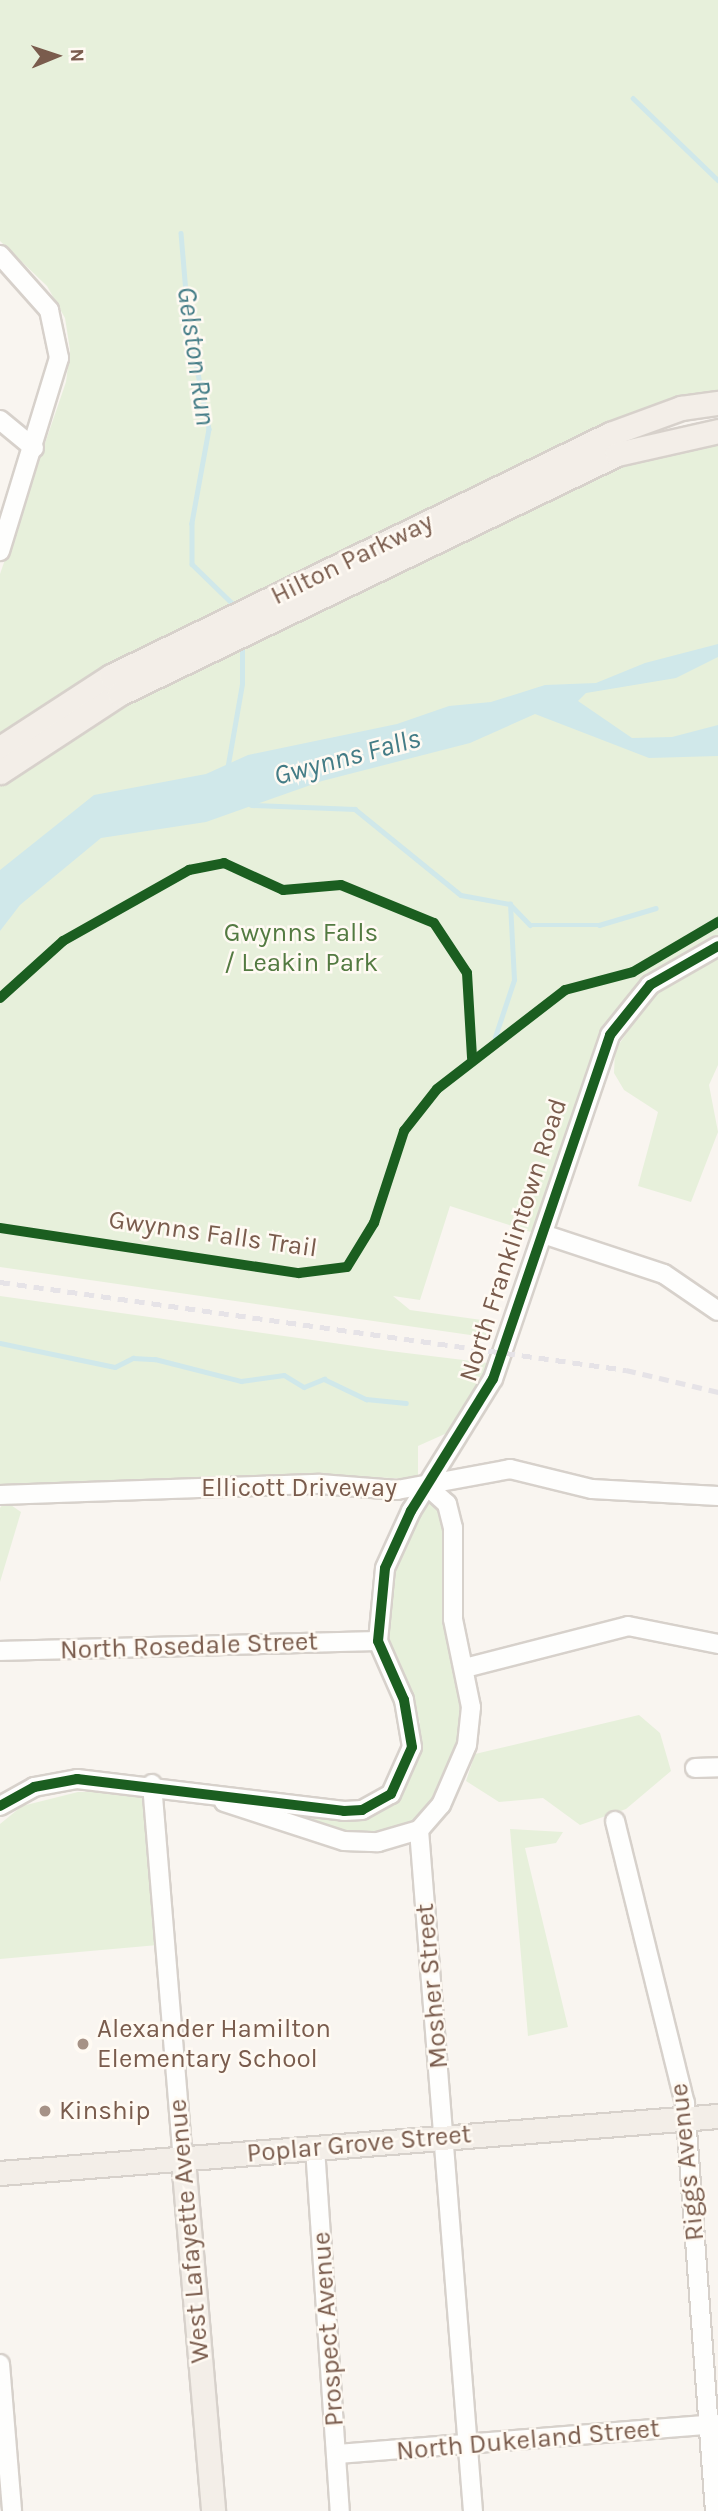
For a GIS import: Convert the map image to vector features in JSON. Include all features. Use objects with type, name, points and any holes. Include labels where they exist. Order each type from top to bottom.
[{"type":"main road","name":"Hilton Parkway","points":[[0,748],[78,695],[185,651],[622,429],[718,402]]},
{"type":"main road","name":"Hilton Parkway","points":[[279,605],[617,454],[718,431]]},
{"type":"main road","name":"Hilton Parkway","points":[[0,772],[185,651]]},
{"type":"main road","name":"Poplar Grove Street","points":[[0,2173],[718,2116]]},
{"type":"main road","name":"West Lafayette Avenue","points":[[183,2159],[213,2511]]},
{"type":"street","points":[[0,255],[41,297],[59,341],[56,377],[0,551]]},
{"type":"street","points":[[0,420],[34,448]]},
{"type":"street","name":"North Franklintown Road","points":[[0,1806],[55,1782],[152,1784],[344,1811],[376,1805],[391,1794],[408,1765],[412,1732],[378,1641],[385,1568],[427,1486],[482,1404],[543,1234],[590,1083],[622,1015],[650,985],[718,946]]},
{"type":"street","points":[[543,1234],[664,1274],[718,1311]]},
{"type":"street","name":"Ellicott Driveway","points":[[0,1495],[427,1486],[528,1469],[592,1489],[718,1496]]},
{"type":"street","points":[[419,1830],[440,1805],[467,1745],[471,1707],[453,1619],[451,1515],[427,1486]]},
{"type":"street","points":[[465,1668],[628,1626],[718,1644]]},
{"type":"street","name":"North Rosedale Street","points":[[0,1651],[378,1641]]},
{"type":"street","points":[[695,1768],[718,1767]]},
{"type":"street","name":"West Lafayette Avenue","points":[[152,1784],[183,2159]]},
{"type":"street","name":"North Franklintown Road","points":[[193,1791],[344,1841],[378,1842],[419,1830]]},
{"type":"street","name":"Riggs Avenue","points":[[615,1821],[666,2009],[686,2118],[713,2425],[715,2511]]},
{"type":"street","name":"Mosher Street","points":[[419,1830],[473,2511]]},
{"type":"street","name":"Prospect Avenue","points":[[315,2148],[340,2511]]},
{"type":"street","points":[[0,2364],[12,2511]]},
{"type":"street","name":"North Dukeland Street","points":[[337,2454],[713,2425]]},
{"type":"green space","points":[[0,0],[718,0],[718,394],[0,739],[0,574],[66,382],[70,350],[65,318],[47,286],[0,241]]},
{"type":"green space","name":"Gwynns Falls / Leakin Park","points":[[718,440],[718,937],[644,981],[609,1023],[537,1234],[450,1206],[420,1300],[393,1296],[410,1310],[489,1321],[491,1338],[0,1267],[0,784],[92,721],[161,684],[620,462]]},
{"type":"green space","points":[[718,954],[718,1065],[709,1085],[718,1132],[691,1202],[638,1186],[658,1112],[624,1090],[614,1073],[615,1050],[656,990]]},
{"type":"green space","points":[[0,1296],[488,1363],[456,1429],[418,1446],[418,1476],[410,1479],[333,1475],[0,1488]]},
{"type":"green space","points":[[5,1501],[21,1512],[0,1582],[0,1508]]},
{"type":"green space","points":[[433,1502],[445,1518],[464,1715],[457,1754],[431,1808],[400,1830],[375,1833],[331,1830],[259,1804],[392,1801],[409,1781],[420,1722],[390,1652],[390,1590],[401,1553],[424,1507]]},
{"type":"green space","points":[[639,1715],[660,1733],[671,1771],[626,1809],[580,1825],[543,1798],[499,1802],[466,1781],[475,1754]]},
{"type":"green space","points":[[143,1791],[158,1945],[0,1959],[0,1824],[22,1806],[78,1792]]},
{"type":"green space","points":[[510,1829],[563,1832],[556,1843],[525,1848],[568,2027],[528,2036]]},
{"type":"water","name":"Gwynns Falls","points":[[718,644],[718,657],[676,678],[586,693],[578,701],[632,738],[672,737],[718,725],[718,756],[649,758],[535,714],[470,743],[322,781],[206,822],[101,838],[20,905],[0,931],[0,870],[94,795],[206,774],[248,755],[397,724],[449,706],[491,702],[545,685],[596,683],[645,663]]},
{"type":"waterway","points":[[633,98],[718,180]]},
{"type":"waterway","name":"Gelston Run","points":[[181,233],[189,328],[209,429],[192,523],[192,564],[236,607]]},
{"type":"waterway","name":"Gelston Run","points":[[227,770],[242,684],[242,644]]},
{"type":"waterway","points":[[251,805],[355,809],[461,895],[510,904],[530,925],[599,925],[656,908]]},
{"type":"waterway","points":[[495,1037],[514,980],[510,904]]},
{"type":"waterway","points":[[0,1343],[115,1367],[133,1358],[155,1359],[241,1381],[284,1375],[304,1387],[324,1379],[366,1399],[406,1403]]},
{"type":"railway","points":[[0,1282],[626,1370],[718,1392]]},
{"type":"cycle path","points":[[0,998],[63,941],[189,870],[224,863],[283,890],[341,885],[434,923],[467,973],[472,1058]]},
{"type":"cycle path","name":"Gwynns Falls Trail","points":[[0,1228],[299,1273],[347,1267],[374,1223],[404,1131],[437,1089],[565,990],[633,972],[718,922]]},
{"type":"cycle path","points":[[0,1806],[34,1787],[77,1779],[344,1811],[362,1810],[391,1794],[412,1747],[404,1700],[378,1641],[385,1568],[411,1511],[493,1379],[610,1035],[650,985],[718,946]]},
{"type":"place","name":"Alexander Hamilton Elementary School","points":[[83,2044]]},
{"type":"place","name":"Kinship","points":[[45,2111]]}]
